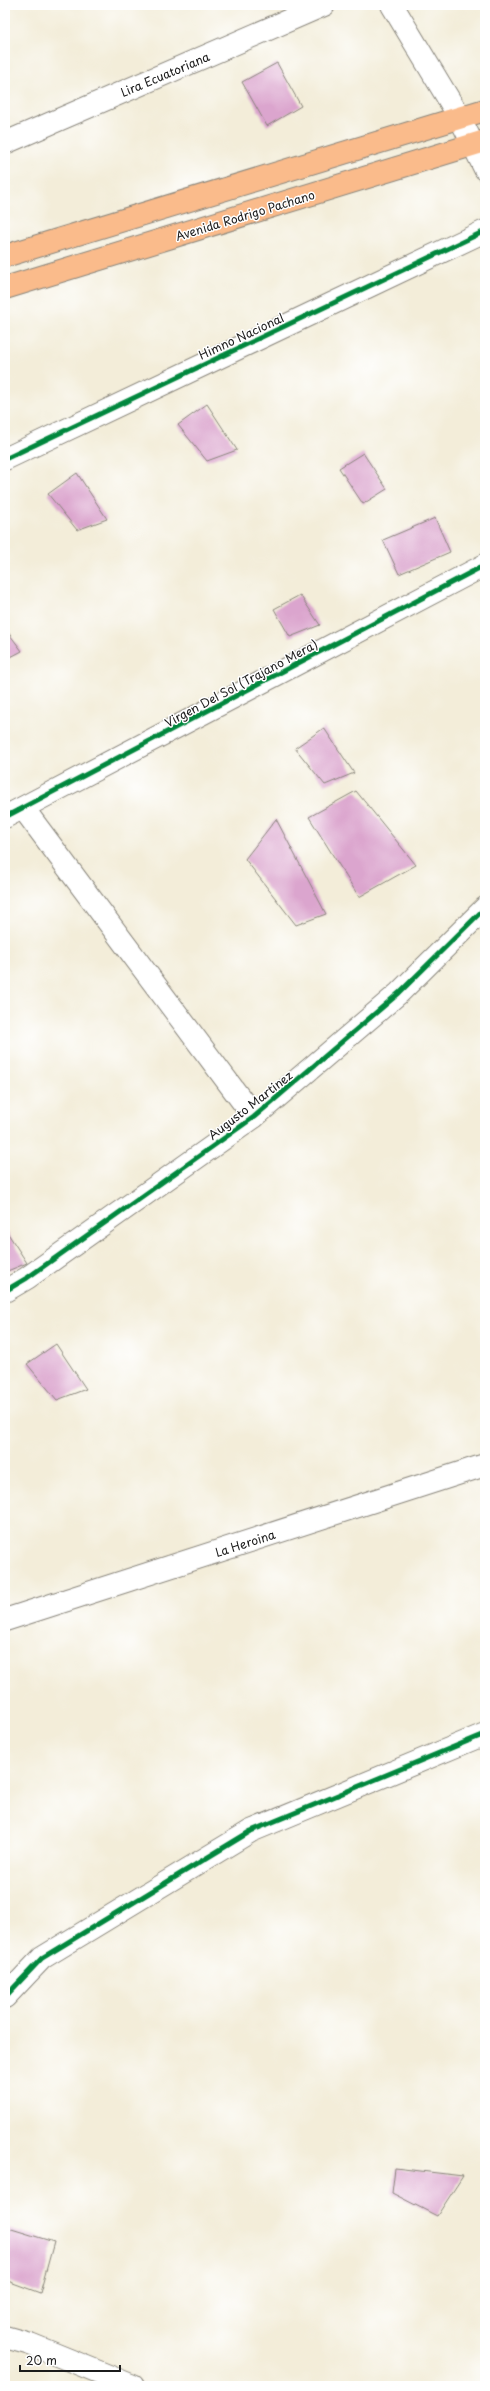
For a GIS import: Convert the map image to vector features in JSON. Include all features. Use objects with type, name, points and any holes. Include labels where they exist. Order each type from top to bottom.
[{"type":"main road","points":[[5,256],[485,110]]},
{"type":"main road","name":"Avenida Rodrigo Pachano","points":[[5,288],[479,143]]},
{"type":"street","name":"Lira Ecuatoriana","points":[[5,143],[324,5]]},
{"type":"street","points":[[392,5],[460,118],[479,143],[485,169]]},
{"type":"street","name":"Himno Nacional","points":[[5,459],[485,231]]},
{"type":"street","name":"Virgen Del Sol (Trajano Mera)","points":[[14,813],[485,565]]},
{"type":"street","points":[[14,813],[254,1117]]},
{"type":"street","name":"Augusto Martinez","points":[[5,1291],[28,1278],[254,1117],[399,993],[485,908]]},
{"type":"street","name":"La Heroina","points":[[5,1620],[485,1465]]},
{"type":"street","points":[[5,1997],[42,1958],[252,1831],[485,1734]]},
{"type":"street","points":[[5,2337],[30,2344],[133,2386]]},
{"type":"building","points":[[277,63],[301,106],[267,126],[242,82]]},
{"type":"building","points":[[207,404],[237,450],[207,461],[178,425]]},
{"type":"building","points":[[363,453],[387,489],[363,504],[339,468]]},
{"type":"building","points":[[77,473],[107,519],[77,530],[48,494]]},
{"type":"building","points":[[435,518],[450,552],[399,574],[383,540]]},
{"type":"building","points":[[300,595],[320,625],[290,637],[274,609]]},
{"type":"building","points":[[7,631],[22,651],[5,660],[5,633]]},
{"type":"building","points":[[324,728],[354,773],[325,785],[295,748]]},
{"type":"building","points":[[356,791],[416,865],[359,897],[309,817]]},
{"type":"building","points":[[276,819],[326,914],[296,925],[245,859]]},
{"type":"building","points":[[5,1229],[27,1263],[5,1272]]},
{"type":"building","points":[[56,1344],[86,1389],[57,1400],[27,1364]]},
{"type":"building","points":[[395,2168],[463,2176],[437,2216],[392,2193]]},
{"type":"building","points":[[5,2227],[54,2242],[40,2293],[5,2280]]},
{"type":"cycle path","points":[[5,459],[485,231]]},
{"type":"cycle path","points":[[5,817],[485,565]]},
{"type":"cycle path","points":[[5,1291],[27,1278],[254,1117],[399,993],[485,908]]},
{"type":"cycle path","points":[[5,1997],[42,1958],[251,1831],[485,1734]]}]
